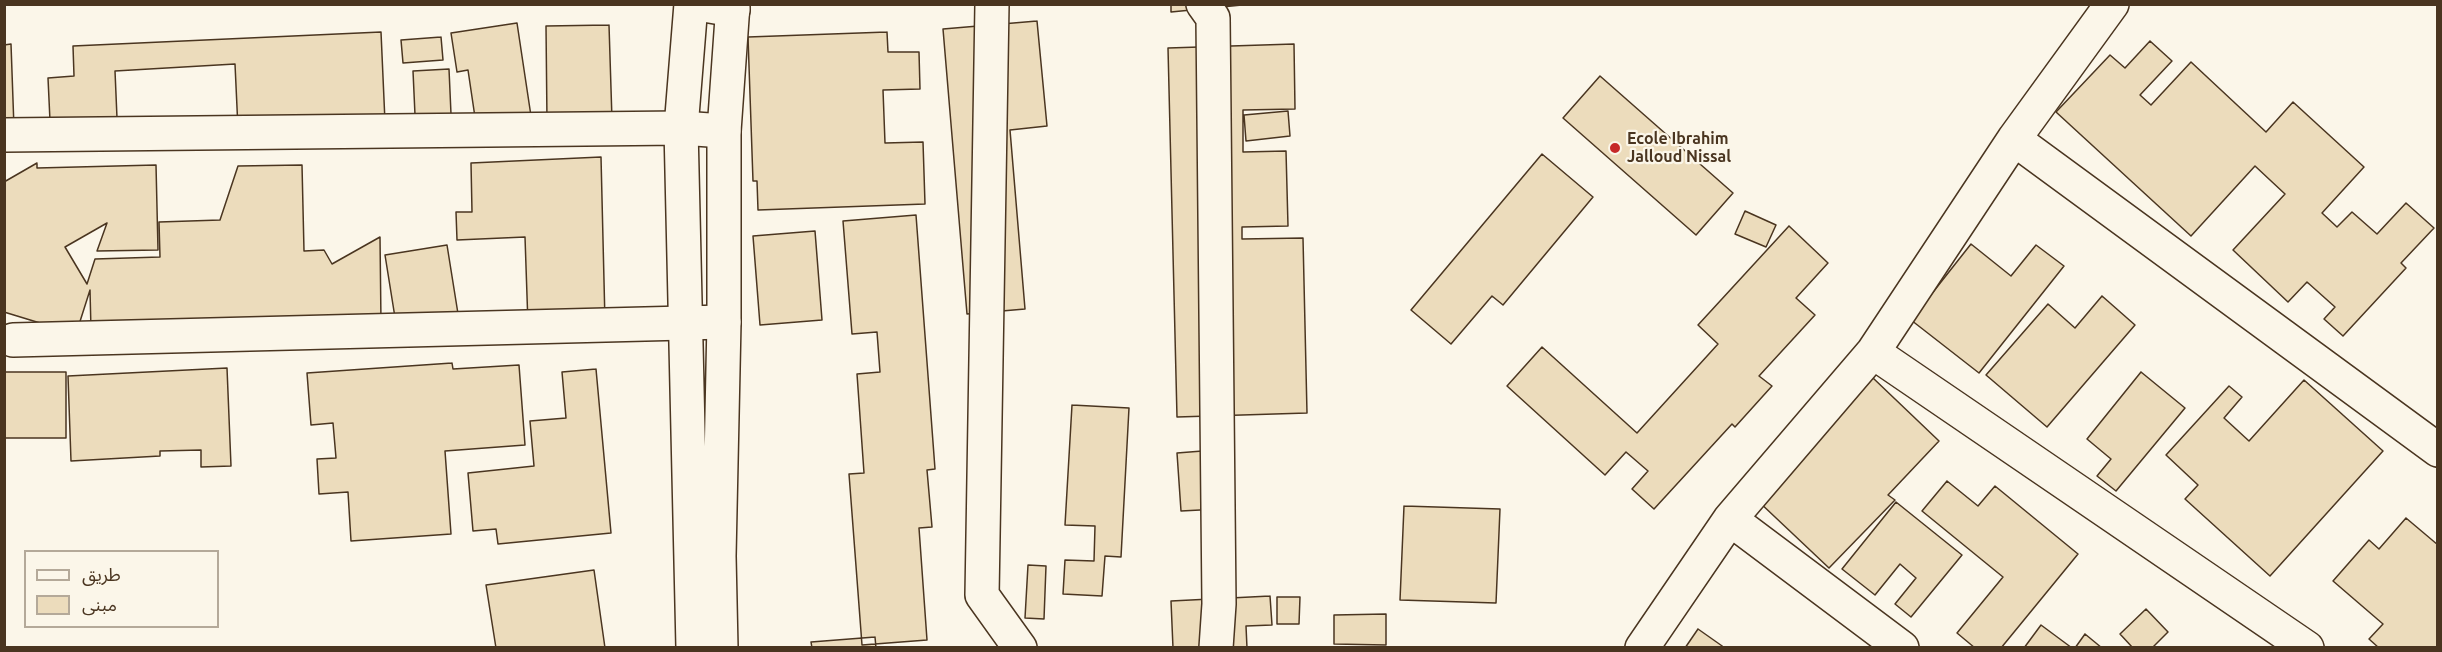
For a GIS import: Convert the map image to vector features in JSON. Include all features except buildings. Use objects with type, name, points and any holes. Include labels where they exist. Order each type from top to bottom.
[{"type":"street","points":[[691,4],[681,128],[693,648]]},
{"type":"street","points":[[698,4],[733,7],[724,131],[724,322],[719,556],[721,648]]},
{"type":"street","points":[[992,4],[982,595],[1020,648]]},
{"type":"street","points":[[1203,4],[1213,18],[1219,604],[1216,648]]},
{"type":"street","points":[[1642,648],[1730,519],[1873,352],[2014,139],[2112,4]]},
{"type":"street","points":[[4,135],[681,128],[724,131]]},
{"type":"street","points":[[2014,139],[2438,450]]},
{"type":"street","points":[[13,340],[724,322]]},
{"type":"street","points":[[1873,352],[2307,648]]},
{"type":"street","points":[[1730,519],[1902,648]]},
{"type":"place","name":"Ecole Ibrahim Jalloud Nissal","points":[[1615,148]]}]
